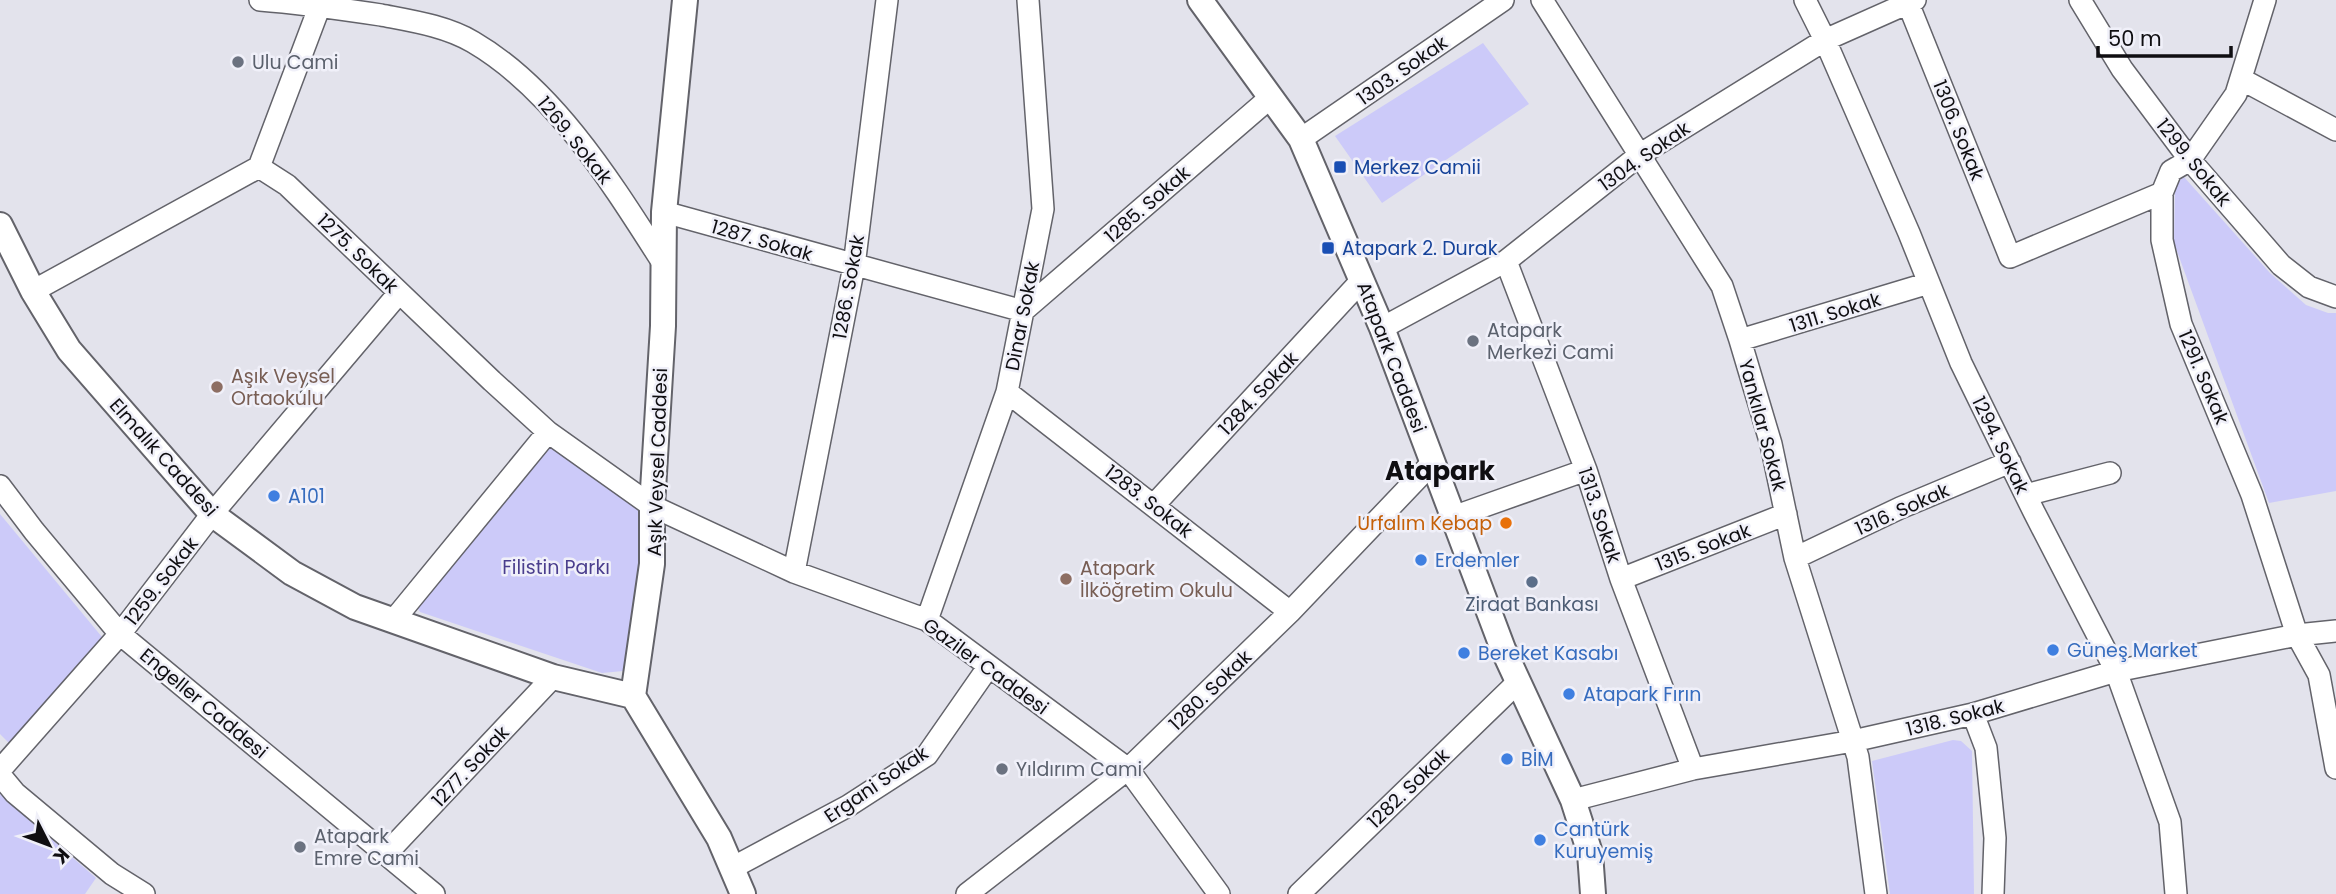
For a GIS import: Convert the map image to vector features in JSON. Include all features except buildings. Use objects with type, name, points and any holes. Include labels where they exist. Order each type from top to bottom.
[{"type":"street","name":"1269. Sokak","points":[[260,0],[321,3],[424,23],[472,41],[522,77],[557,113],[622,200],[663,263]]},
{"type":"street","name":"Aşık Veysel Caddesi","points":[[633,696],[652,564],[652,506],[663,326],[664,212],[685,0]]},
{"type":"street","name":"1286. Sokak","points":[[794,572],[854,266],[887,0]]},
{"type":"street","name":"Dinar Sokak","points":[[927,620],[1007,392],[1043,209],[1028,0]]},
{"type":"street","name":"Atapark Caddesi","points":[[1200,0],[1301,139],[1382,328],[1503,649],[1573,800],[1590,853],[1593,894]]},
{"type":"street","name":"1303. Sokak","points":[[1301,139],[1503,0]]},
{"type":"street","name":"Yankılar Sokak","points":[[1542,0],[1722,286],[1741,340],[1771,444],[1795,558],[1858,757],[1876,894]]},
{"type":"street","name":"1294. Sokak","points":[[1805,0],[1825,40],[1961,363],[2116,671],[2170,822],[2176,894]]},
{"type":"street","name":"1299. Sokak","points":[[2080,0],[2122,69],[2190,160],[2281,265],[2309,287],[2336,297]]},
{"type":"street","points":[[2162,193],[2171,171],[2190,160],[2236,94],[2265,0]]},
{"type":"street","name":"1304. Sokak","points":[[1382,328],[1506,261],[1641,154],[1825,40],[1912,1]]},
{"type":"street","name":"1306. Sokak","points":[[1912,1],[2010,257],[2162,193]]},
{"type":"street","points":[[33,290],[258,167],[321,3]]},
{"type":"street","points":[[2241,79],[2336,130]]},
{"type":"street","name":"1285. Sokak","points":[[1023,311],[1271,97]]},
{"type":"street","name":"1275. Sokak","points":[[258,167],[287,185],[548,432],[652,506]]},
{"type":"street","name":"1291. Sokak","points":[[2162,193],[2162,240],[2182,324],[2252,495],[2297,635],[2319,675],[2336,768]]},
{"type":"street","name":"1287. Sokak","points":[[664,212],[1023,311]]},
{"type":"street","name":"Elmalık Caddesi","points":[[0,225],[33,290],[69,350],[212,514],[292,573],[355,607],[554,677],[633,696]]},
{"type":"street","name":"1313. Sokak","points":[[1506,261],[1586,470],[1621,579],[1693,769]]},
{"type":"street","name":"1284. Sokak","points":[[1154,505],[1362,280]]},
{"type":"street","name":"1311. Sokak","points":[[1741,340],[1929,283]]},
{"type":"street","name":"1259. Sokak","points":[[0,770],[120,634],[212,514],[399,293]]},
{"type":"street","name":"1283. Sokak","points":[[1007,392],[1290,611]]},
{"type":"street","points":[[393,621],[548,432]]},
{"type":"street","name":"1280. Sokak","points":[[967,894],[1128,769],[1290,611],[1433,462]]},
{"type":"street","name":"1316. Sokak","points":[[1795,558],[1900,508],[2010,462]]},
{"type":"street","points":[[1453,517],[1586,470]]},
{"type":"street","points":[[2026,495],[2110,473]]},
{"type":"street","name":"Engeller Caddesi","points":[[0,486],[120,634],[434,894]]},
{"type":"street","name":"Gaziler Caddesi","points":[[652,506],[794,572],[927,620],[1128,769],[1219,894]]},
{"type":"street","name":"1315. Sokak","points":[[1621,579],[1786,514]]},
{"type":"street","name":"1318. Sokak","points":[[1573,800],[1693,769],[1853,741],[1973,714],[2116,671],[2297,635],[2336,631]]},
{"type":"street","name":"Ergani Sokak","points":[[732,868],[848,806],[927,755],[989,666]]},
{"type":"street","name":"1277. Sokak","points":[[386,854],[554,677]]},
{"type":"street","name":"1282. Sokak","points":[[1299,894],[1518,682]]},
{"type":"street","points":[[633,696],[719,838],[743,894]]},
{"type":"street","points":[[1973,714],[1986,748],[1995,838],[1993,894]]},
{"type":"street","points":[[0,775],[15,793],[102,866],[144,894]]},
{"type":"green space","points":[[1483,43],[1529,104],[1382,203],[1335,136]]},
{"type":"green space","points":[[2184,177],[2270,273],[2306,305],[2336,313],[2336,491],[2269,503],[2174,243],[2175,189],[2177,182]]},
{"type":"green space","name":"Filistin Parkı","points":[[552,444],[642,508],[640,591],[634,631],[623,671],[602,673],[420,612],[415,604],[543,449]]},
{"type":"green space","points":[[0,514],[102,637],[9,743],[0,734]]},
{"type":"green space","points":[[1953,740],[1961,741],[1972,751],[1974,894],[1890,894],[1872,761]]},
{"type":"green space","points":[[0,794],[96,878],[85,894],[0,894]]},
{"type":"place","name":"Ulu Cami","points":[[238,62]]},
{"type":"place","name":"Merkez Camii","points":[[1340,167]]},
{"type":"place","name":"Atapark 2. Durak","points":[[1328,248]]},
{"type":"place","name":"Atapark Merkezi Cami","points":[[1473,341]]},
{"type":"place","name":"Aşık Veysel Ortaokulu","points":[[217,387]]},
{"type":"place","name":"A101","points":[[274,496]]},
{"type":"place","name":"Urfalım Kebap","points":[[1506,523]]},
{"type":"place","name":"Erdemler","points":[[1421,560]]},
{"type":"place","name":"Atapark İlköğretim Okulu","points":[[1066,579]]},
{"type":"place","name":"Ziraat Bankası","points":[[1532,582]]},
{"type":"place","name":"Güneş Market","points":[[2053,650]]},
{"type":"place","name":"Bereket Kasabı","points":[[1464,653]]},
{"type":"place","name":"Atapark Fırın","points":[[1569,694]]},
{"type":"place","name":"BİM","points":[[1507,759]]},
{"type":"place","name":"Yıldırım Cami","points":[[1002,769]]},
{"type":"place","name":"Cantürk Kuruyemiş","points":[[1540,840]]},
{"type":"place","name":"Atapark Emre Cami","points":[[300,847]]},
{"type":"district","name":"Atapark","points":[[1440,471]]}]
